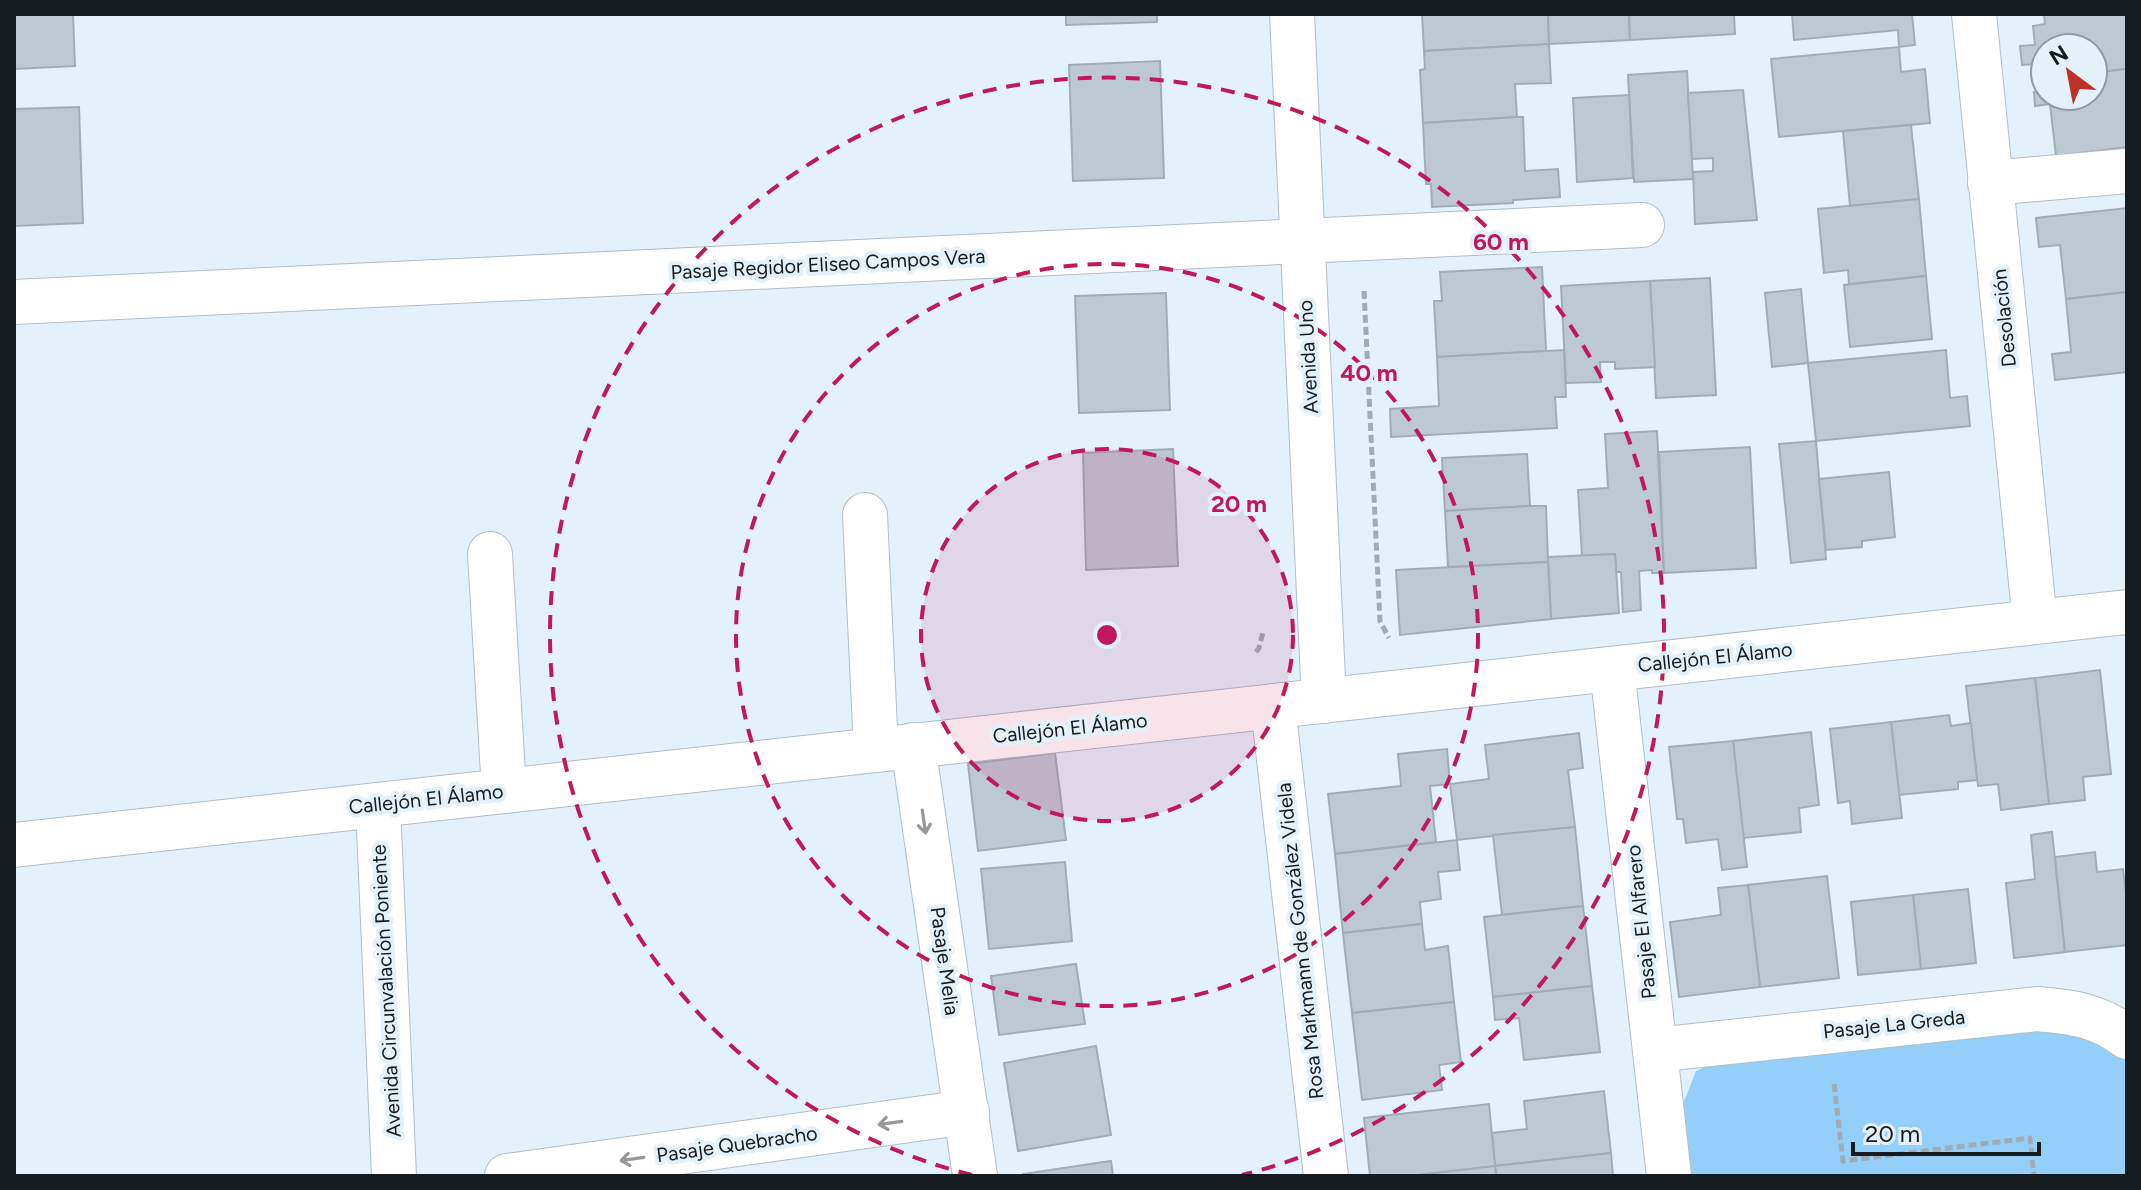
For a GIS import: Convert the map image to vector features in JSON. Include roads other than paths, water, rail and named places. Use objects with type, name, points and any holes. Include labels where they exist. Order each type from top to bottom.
[{"type":"street","name":"Avenida Uno","points":[[1292,14],[1324,701]]},
{"type":"street","name":"Desolación","points":[[1974,14],[2035,622]]},
{"type":"street","points":[[1990,183],[2127,171]]},
{"type":"street","name":"Pasaje Regidor Eliseo Campos Vera","points":[[14,302],[1642,225]]},
{"type":"street","name":"Pasaje Melia","points":[[865,515],[894,748],[967,1112],[975,1176]]},
{"type":"street","points":[[490,554],[504,791]]},
{"type":"street","name":"Callejón El Álamo","points":[[14,845],[2127,612]]},
{"type":"street","name":"Pasaje El Alfarero","points":[[1612,669],[1669,1176]]},
{"type":"street","name":"Rosa Markmann de González Videla","points":[[1273,706],[1326,1176]]},
{"type":"street","name":"Avenida Circunvalación Poniente","points":[[378,805],[394,1176]]},
{"type":"street","name":"Pasaje La Greda","points":[[1655,1050],[2037,1009],[2077,1012],[2109,1024],[2127,1037]]},
{"type":"street","name":"Pasaje Quebracho","points":[[507,1176],[967,1112]]}]
